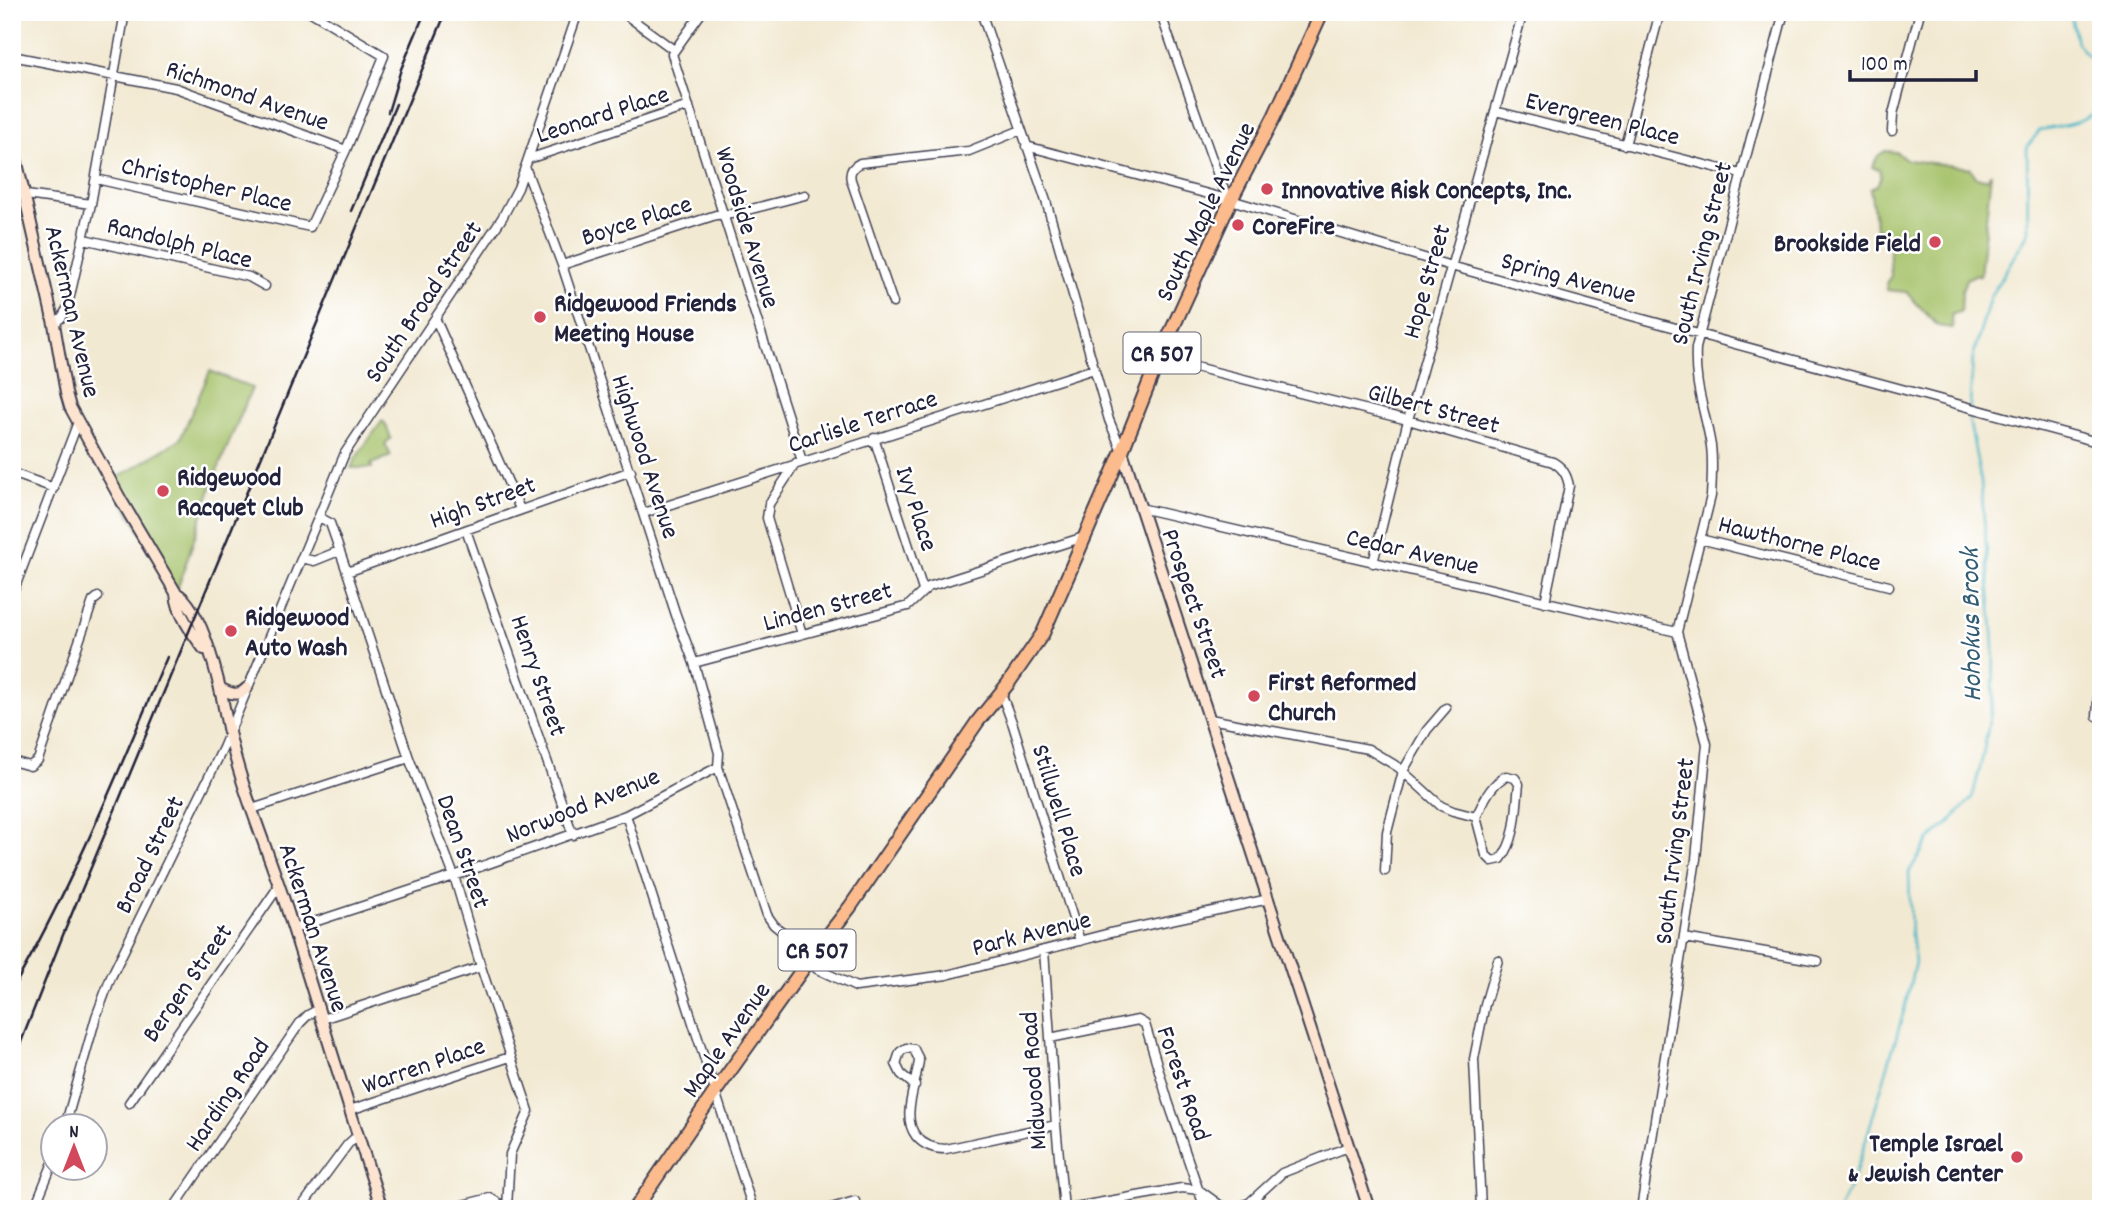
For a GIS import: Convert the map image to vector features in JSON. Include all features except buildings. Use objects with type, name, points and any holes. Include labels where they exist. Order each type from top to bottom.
[{"type":"main road","name":"South Maple Avenue","points":[[1001,693],[1043,634],[1160,358],[1231,200],[1274,117],[1322,12]]},
{"type":"main road","name":"Maple Avenue","points":[[635,1209],[978,721],[1001,693]]},
{"type":"street","points":[[54,324],[67,309],[84,239],[125,12]]},
{"type":"street","points":[[311,12],[384,56],[345,150]]},
{"type":"street","name":"South Broad Street","points":[[282,604],[345,453],[436,320],[502,218],[518,188],[578,12]]},
{"type":"street","points":[[622,12],[674,50],[702,12]]},
{"type":"street","name":"Prospect Street","points":[[981,12],[1046,201],[1109,420],[1122,451],[1369,1209]]},
{"type":"street","points":[[1160,12],[1221,184],[1231,200]]},
{"type":"street","name":"Hope Street","points":[[1373,563],[1408,420],[1523,12]]},
{"type":"street","points":[[1625,145],[1660,12]]},
{"type":"street","name":"South Irving Street","points":[[1641,1209],[1696,859],[1707,744],[1677,632],[1711,496],[1711,444],[1695,366],[1699,334],[1784,12]]},
{"type":"street","points":[[1892,131],[1920,12]]},
{"type":"street","name":"Woodside Avenue","points":[[674,50],[672,54],[799,462]]},
{"type":"street","name":"Richmond Avenue","points":[[12,56],[176,88],[345,150]]},
{"type":"street","name":"Leonard Place","points":[[527,163],[689,106]]},
{"type":"street","name":"Evergreen Place","points":[[1495,111],[1741,174]]},
{"type":"street","points":[[893,303],[850,180],[851,170],[860,163],[969,151],[1021,130]]},
{"type":"street","name":"Ackerman Avenue","points":[[12,141],[18,194],[54,324],[65,393],[78,422],[176,593],[184,596],[200,627],[220,688],[234,757],[321,1014],[382,1209]]},
{"type":"street","name":"Spring Avenue","points":[[1026,146],[1231,200],[1451,266],[2101,443]]},
{"type":"street","name":"Christopher Place","points":[[96,179],[310,228],[345,150]]},
{"type":"street","name":"Highwood Avenue","points":[[527,163],[631,471],[676,615],[695,663],[719,753],[718,764],[767,915],[774,925],[811,958]]},
{"type":"street","points":[[18,194],[91,204]]},
{"type":"street","name":"Boyce Place","points":[[562,265],[723,214],[804,195]]},
{"type":"street","name":"Randolph Place","points":[[84,239],[249,278],[265,286]]},
{"type":"street","points":[[436,320],[520,509]]},
{"type":"street","name":"Gilbert Street","points":[[1160,358],[1408,420],[1553,462],[1568,479],[1568,493],[1545,602]]},
{"type":"street","name":"Carlisle Terrace","points":[[644,513],[1094,369]]},
{"type":"street","points":[[12,595],[78,422]]},
{"type":"street","name":"Ivy Place","points":[[874,438],[923,590]]},
{"type":"street","points":[[799,462],[769,505],[767,518],[802,634]]},
{"type":"street","name":"High Street","points":[[347,572],[631,471]]},
{"type":"street","points":[[12,472],[54,488]]},
{"type":"street","name":"Cedar Avenue","points":[[1140,508],[1677,632]]},
{"type":"street","name":"Dean Street","points":[[319,517],[330,523],[409,758],[454,876],[529,1111],[510,1154],[508,1208]]},
{"type":"street","name":"Henry Street","points":[[466,530],[573,835]]},
{"type":"street","name":"Linden Street","points":[[695,663],[908,606],[923,590],[1084,537]]},
{"type":"street","name":"Hawthorne Place","points":[[1700,539],[1889,586]]},
{"type":"street","points":[[302,558],[314,561],[339,551]]},
{"type":"street","points":[[12,761],[30,765],[38,760],[93,601],[98,597]]},
{"type":"street","name":"Broad Street","points":[[69,1112],[99,1008],[111,977],[229,734],[282,604]]},
{"type":"street","points":[[2097,716],[2101,659]]},
{"type":"street","points":[[220,688],[239,694],[247,688]]},
{"type":"street","name":"Stillwell Place","points":[[1001,693],[1080,941]]},
{"type":"street","points":[[1385,871],[1387,832],[1403,771],[1427,730],[1446,708]]},
{"type":"street","points":[[1210,719],[1368,749],[1403,771],[1441,806],[1476,817]]},
{"type":"street","points":[[252,809],[409,758]]},
{"type":"street","name":"Norwood Avenue","points":[[293,929],[626,816],[718,764]]},
{"type":"street","points":[[1506,776],[1516,778],[1520,784],[1513,832],[1510,845],[1501,859],[1492,861],[1486,855],[1476,817],[1493,785],[1506,776]]},
{"type":"street","points":[[626,816],[752,1209]]},
{"type":"street","name":"Bergen Street","points":[[129,1102],[279,886]]},
{"type":"street","name":"Park Avenue","points":[[811,958],[817,969],[856,987],[947,975],[1080,941],[1269,899]]},
{"type":"street","points":[[1684,938],[1818,961]]},
{"type":"street","name":"Midwood Road","points":[[1044,950],[1064,1209]]},
{"type":"street","points":[[1481,1209],[1474,1059],[1485,1004],[1498,960]]},
{"type":"street","points":[[321,1014],[481,967]]},
{"type":"street","name":"Harding Road","points":[[173,1209],[300,1023],[308,1015],[321,1014]]},
{"type":"street","name":"Forest Road","points":[[1050,1038],[1138,1020],[1145,1024],[1205,1209]]},
{"type":"street","name":"Warren Place","points":[[350,1110],[510,1057]]},
{"type":"street","points":[[915,1086],[909,1113],[912,1130],[923,1143],[937,1149],[1056,1125]]},
{"type":"street","points":[[300,1209],[348,1144],[358,1135]]},
{"type":"street","points":[[1064,1209],[1182,1188],[1199,1190],[1221,1206],[1243,1206],[1282,1173],[1348,1147]]},
{"type":"street","points":[[34,1209],[45,1182]]},
{"type":"street","points":[[446,1209],[490,1198],[508,1208]]},
{"type":"street","points":[[828,1209],[855,1201]]},
{"type":"green space","name":"Brookside Field","points":[[1885,151],[1896,152],[1908,160],[1970,168],[1977,178],[1987,179],[1991,173],[1980,276],[1977,274],[1966,279],[1961,311],[1951,315],[1953,328],[1938,326],[1906,292],[1887,290],[1886,283],[1891,276],[1889,247],[1876,227],[1870,188],[1877,185],[1881,177],[1879,169],[1872,167],[1878,156]]},
{"type":"green space","name":"Ridgewood Racquet Club","points":[[210,371],[252,388],[215,476],[176,593],[111,482],[180,439]]},
{"type":"green space","points":[[382,421],[391,438],[385,444],[391,456],[371,464],[372,468],[351,468],[355,459]]},
{"type":"waterway","name":"Hohokus Brook","points":[[2070,12],[2077,43],[2101,70]]},
{"type":"waterway","name":"Hohokus Brook","points":[[1839,1209],[1854,1177],[1865,1143],[1904,1011],[1915,962],[1911,935],[1909,872],[1929,840],[1972,798],[1993,700],[1994,644],[1981,482],[1969,419],[1973,357],[1990,297],[2028,233],[2027,147],[2040,130],[2082,120],[2101,106]]},
{"type":"railway","points":[[388,112],[401,69],[425,12]]},
{"type":"railway","points":[[12,1065],[63,935],[446,12]]},
{"type":"railway","points":[[351,211],[396,104]]},
{"type":"railway","points":[[12,990],[75,868],[167,657]]},
{"type":"place","name":"Innovative Risk Concepts, Inc.","points":[[1267,189]]},
{"type":"place","name":"CoreFire","points":[[1238,225]]},
{"type":"place","name":"Brookside Field","points":[[1935,242]]},
{"type":"place","name":"Ridgewood Friends Meeting House","points":[[540,317]]},
{"type":"place","name":"Ridgewood Racquet Club","points":[[163,491]]},
{"type":"place","name":"Ridgewood Auto Wash","points":[[231,631]]},
{"type":"place","name":"First Reformed Church","points":[[1254,696]]},
{"type":"place","name":"Temple Israel & Jewish Center","points":[[2017,1157]]}]
